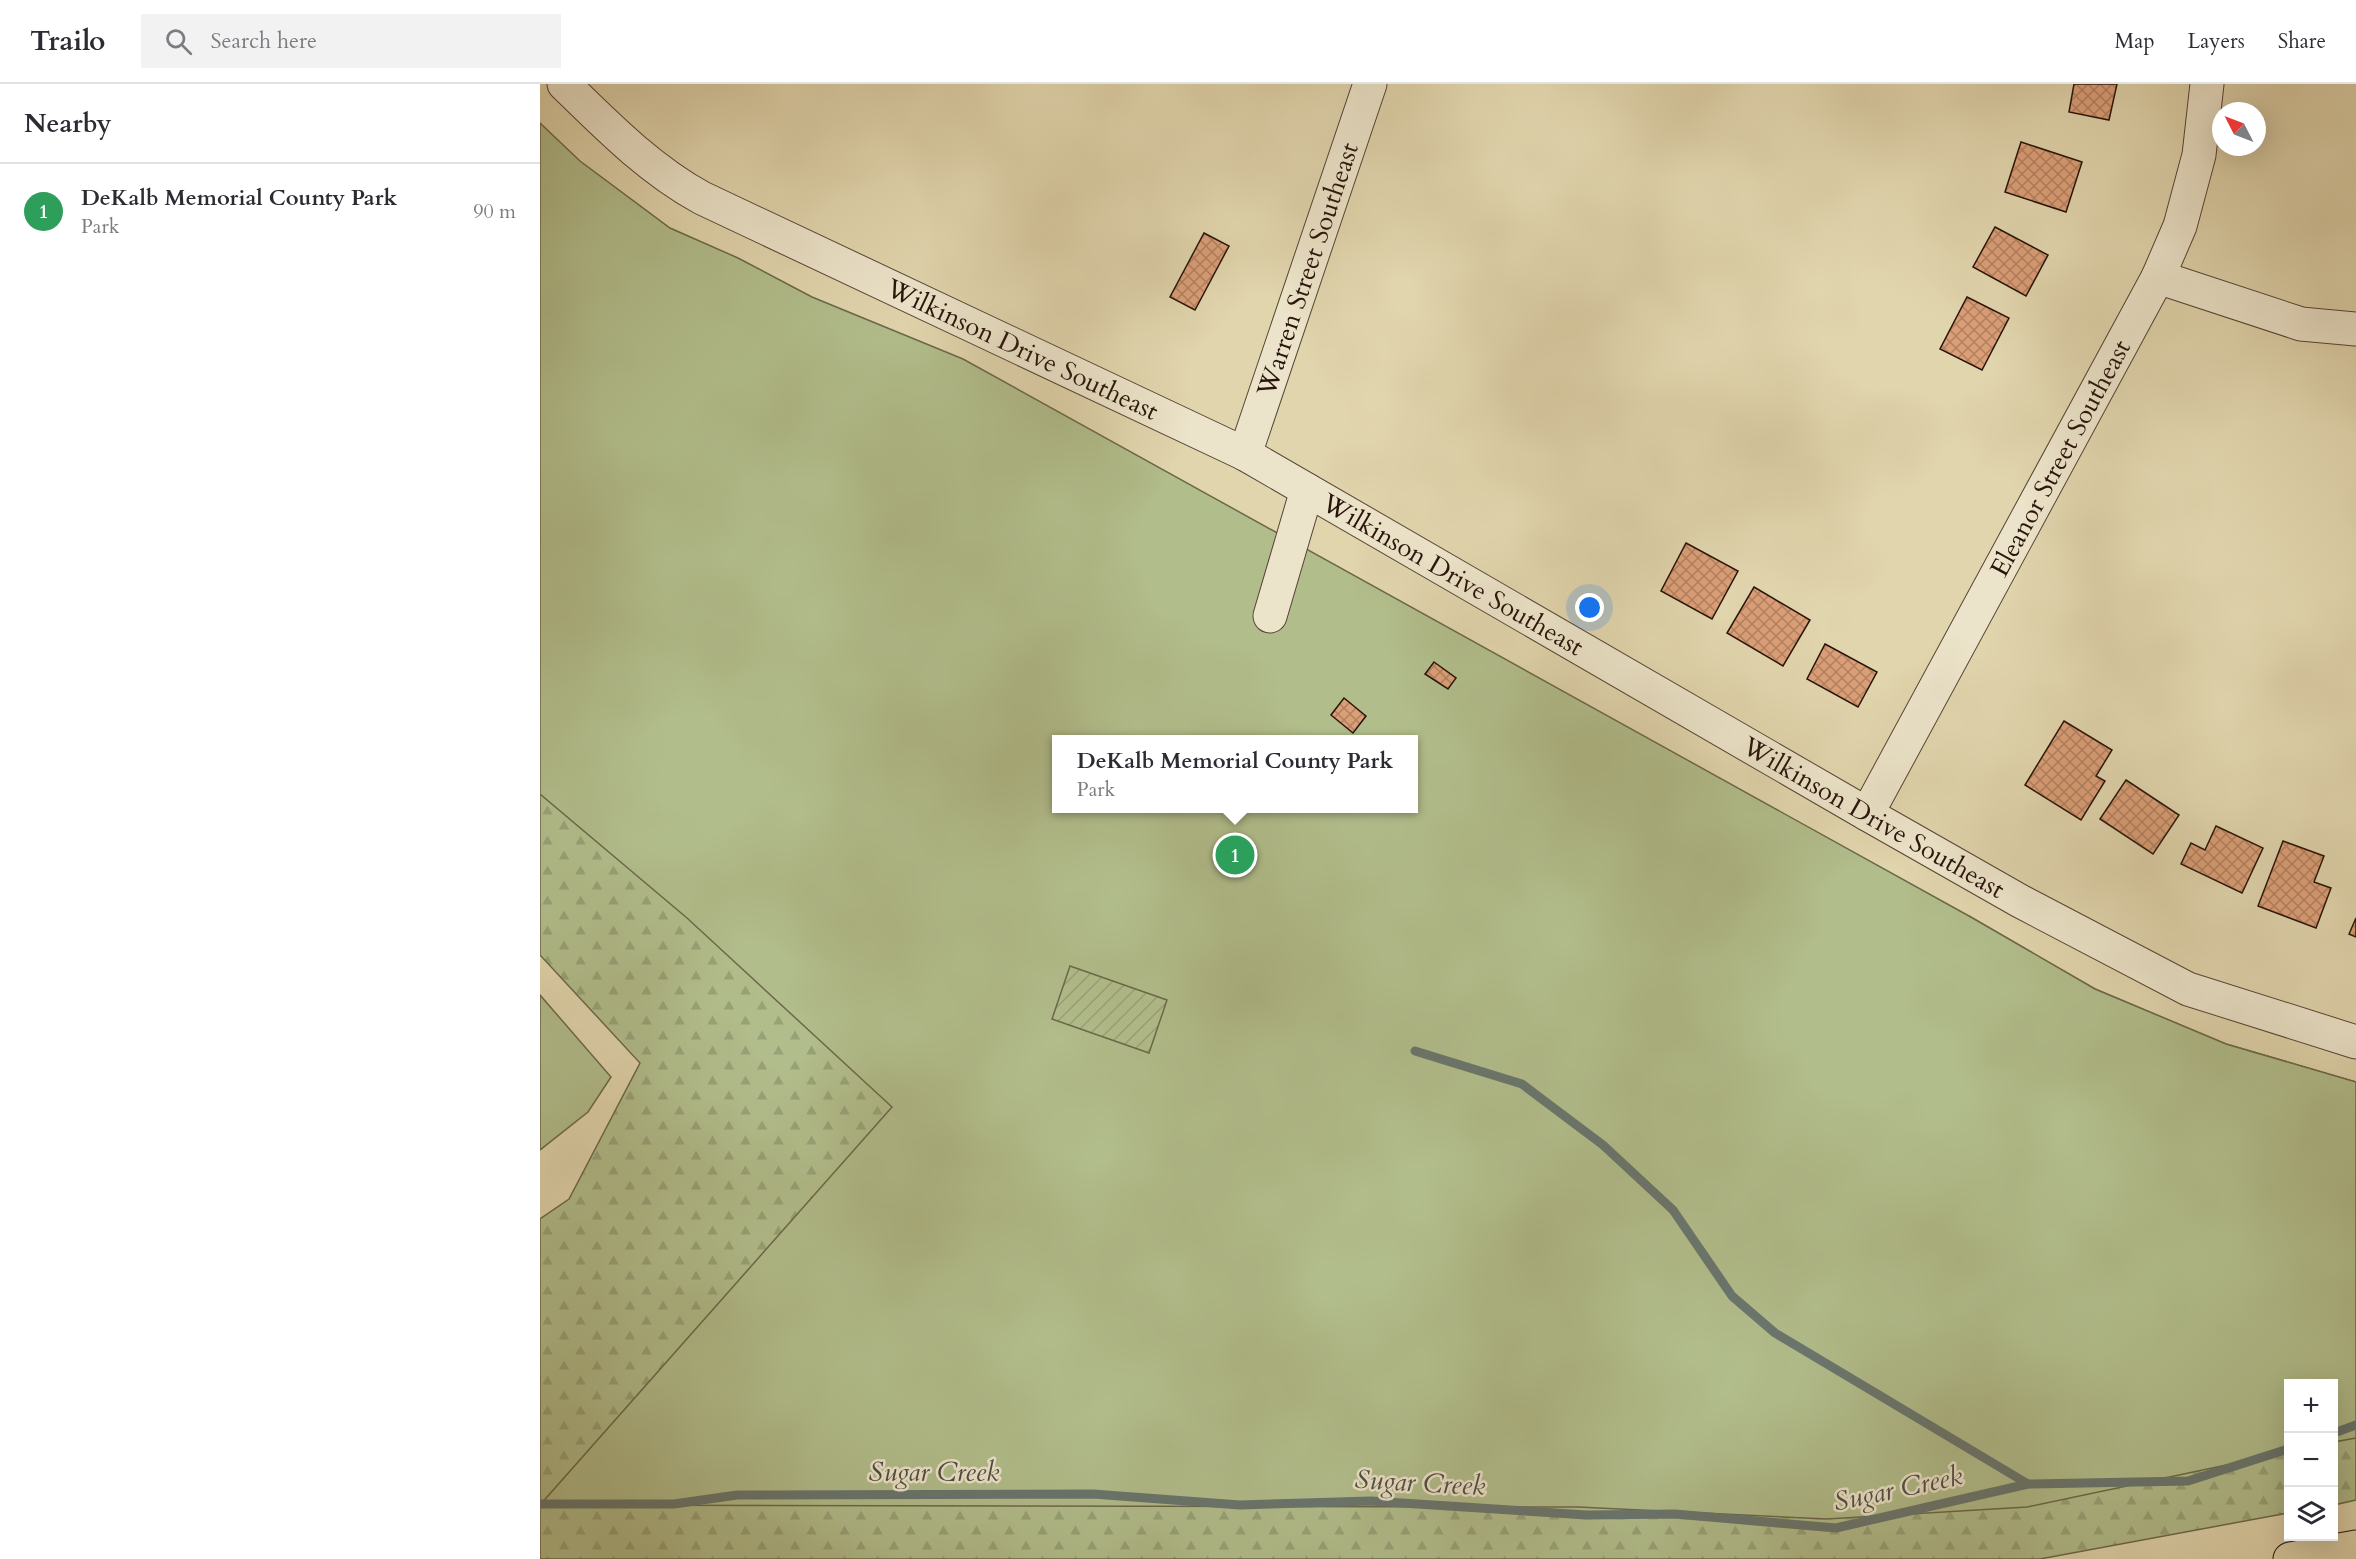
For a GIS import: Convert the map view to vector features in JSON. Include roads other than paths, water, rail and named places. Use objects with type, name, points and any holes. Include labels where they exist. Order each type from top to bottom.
[{"type":"highway","points":[[2290,1559],[2356,1547]]},
{"type":"street","name":"Wilkinson Drive Southeast","points":[[564,84],[614,131],[677,184],[1245,454],[2020,901],[2188,989],[2356,1042]]},
{"type":"street","name":"Warren Street Southeast","points":[[1245,454],[1370,84]]},
{"type":"street","name":"Eleanor Street Southeast","points":[[1867,814],[2158,278],[2180,226],[2196,165],[2207,84]]},
{"type":"street","points":[[2158,278],[2301,324],[2356,329]]},
{"type":"street","points":[[1270,616],[1307,490]]},
{"type":"waterway","points":[[1415,1051],[1522,1084],[1603,1145],[1673,1210],[1732,1296],[1775,1333],[2028,1484]]},
{"type":"waterway","name":"Sugar Creek","points":[[2338,1432],[2356,1425]]},
{"type":"waterway","name":"Sugar Creek","points":[[540,1504],[674,1504],[737,1495],[1093,1494],[1240,1505],[1371,1501],[1587,1515],[1675,1514],[1836,1528],[2028,1484],[2188,1481],[2284,1450]]},
{"type":"place","name":"DeKalb Memorial County Park","points":[[1235,855]]}]
